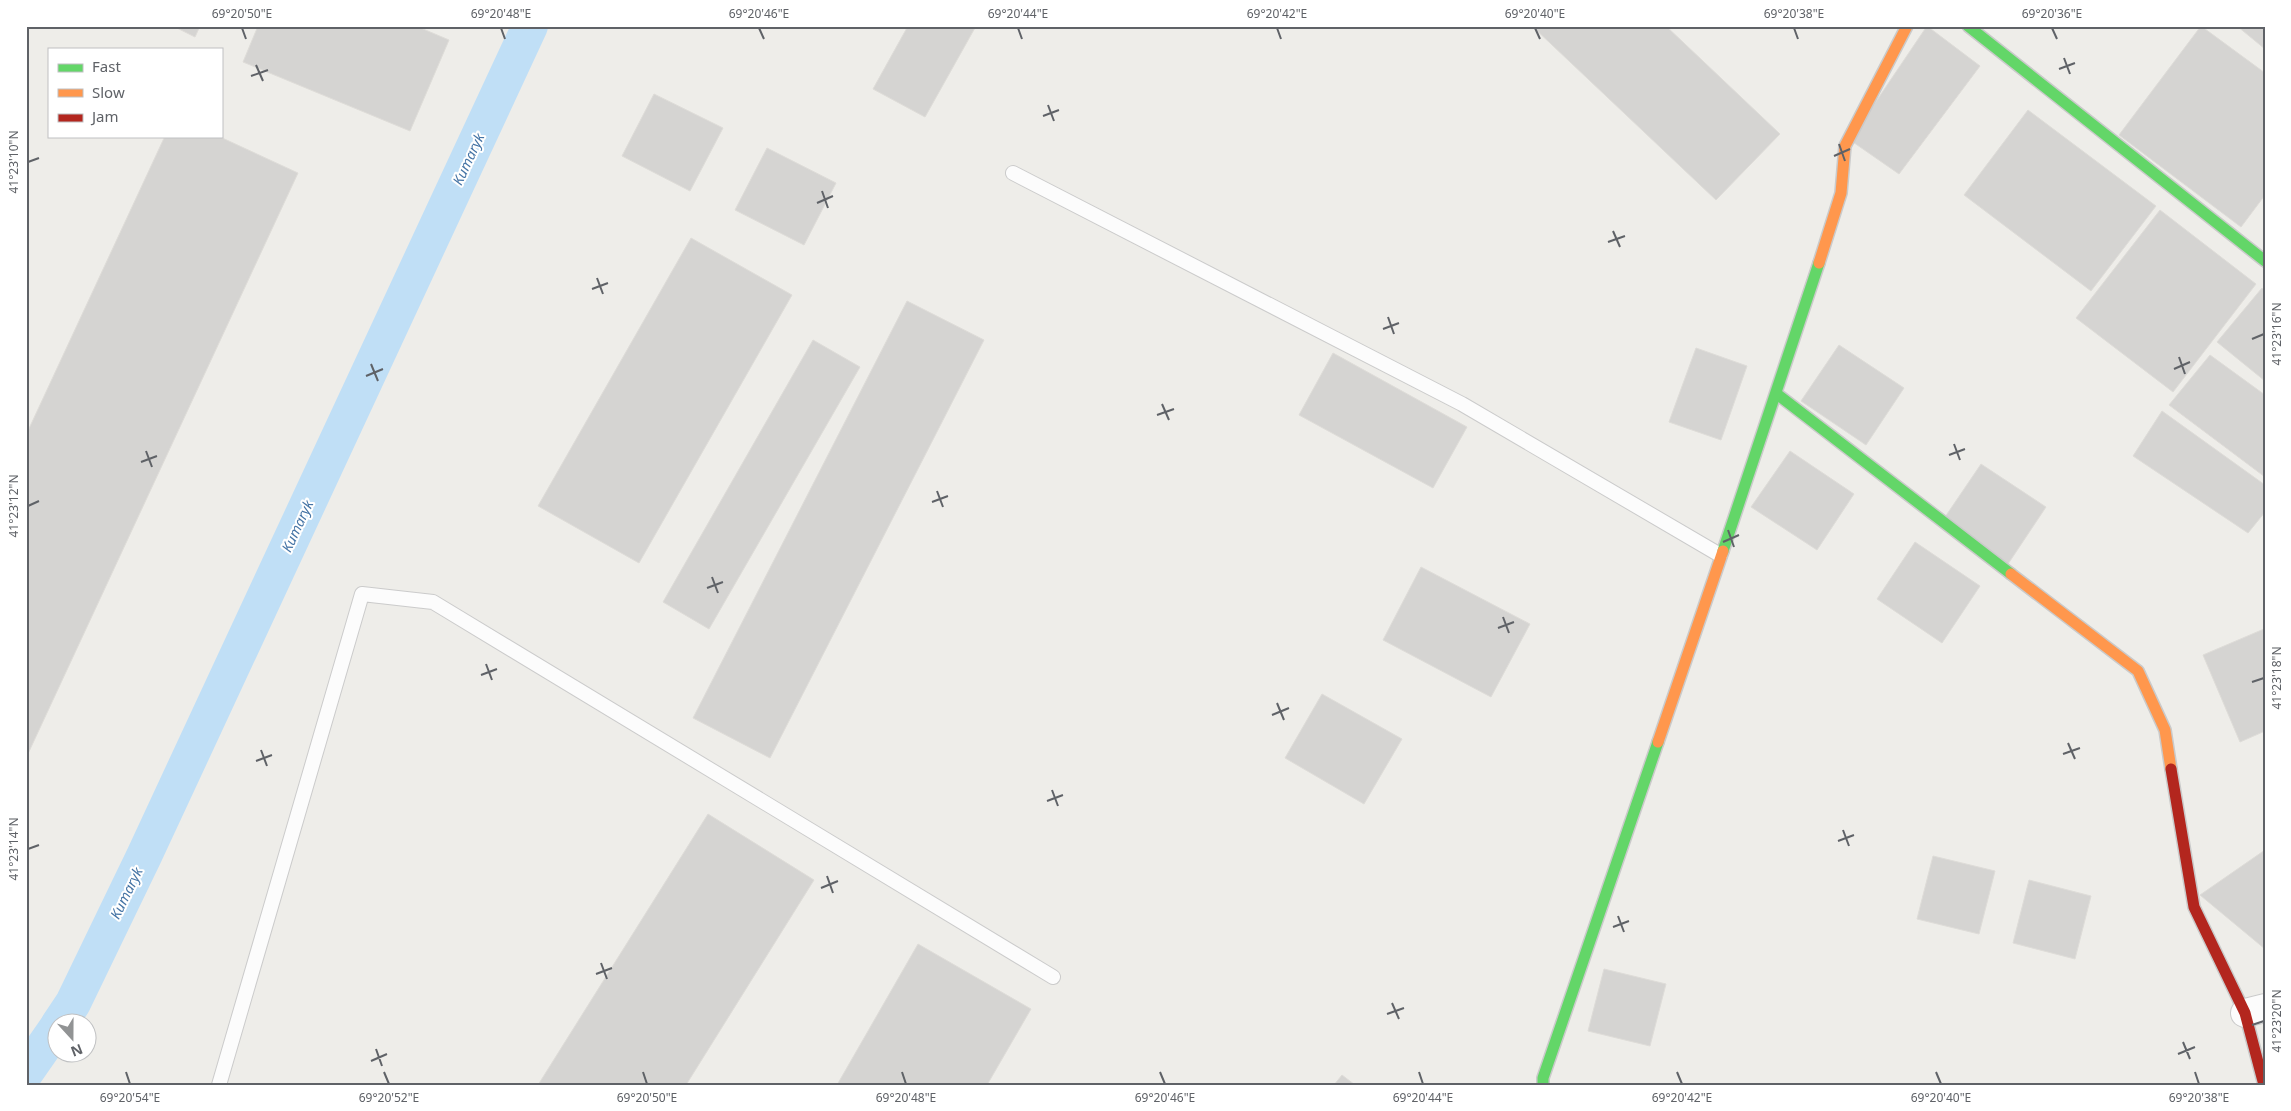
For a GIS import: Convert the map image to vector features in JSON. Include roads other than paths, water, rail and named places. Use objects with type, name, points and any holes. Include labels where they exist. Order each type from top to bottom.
[{"type":"street","points":[[1544,1085],[1546,1069],[1720,555],[1777,394],[1841,193],[1845,146],[1907,26]]},
{"type":"street","points":[[1968,26],[2265,261]]},
{"type":"street","points":[[1777,394],[2138,671],[2165,730],[2194,908],[2255,1011],[2264,1085]]},
{"type":"lane","points":[[1012,173],[1462,404],[1720,555]]},
{"type":"lane","points":[[219,1085],[362,594],[433,602],[1053,977]]},
{"type":"waterway","name":"Kumaryk","points":[[66,1014],[73,1003],[144,856],[530,26]]},
{"type":"waterway","name":"Kumaryk","points":[[26,1072],[48,1040]]}]
